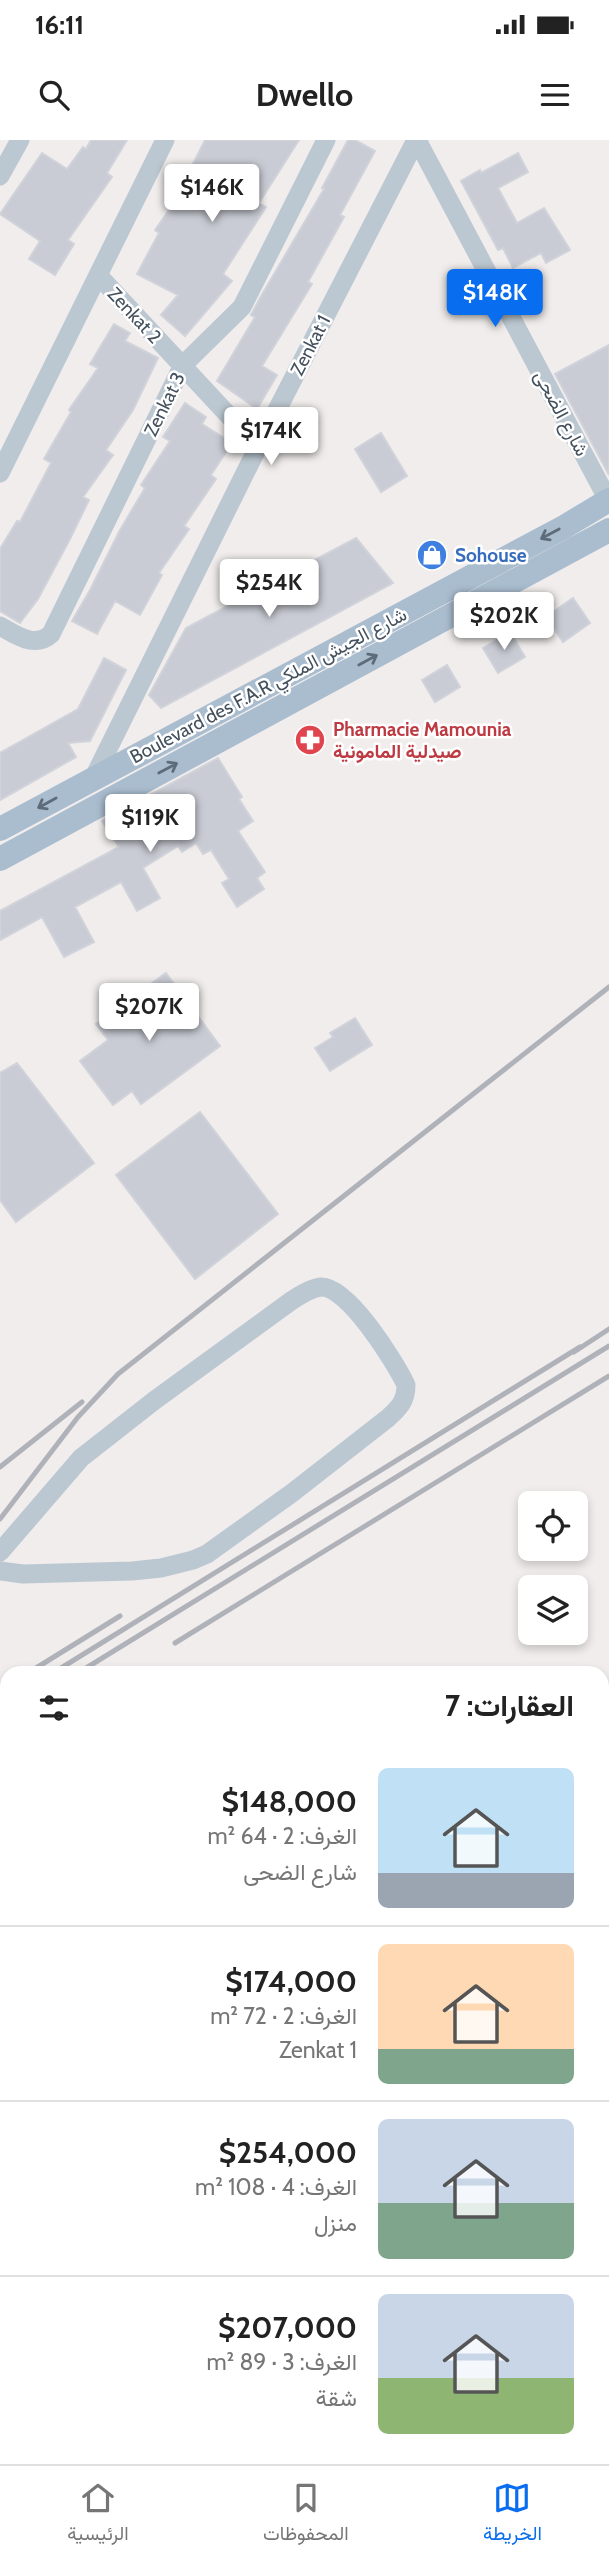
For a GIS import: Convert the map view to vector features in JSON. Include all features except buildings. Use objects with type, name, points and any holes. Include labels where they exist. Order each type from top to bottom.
[{"type":"main road","name":"Boulevard des F.A.R شارع الجيش الملكي","points":[[0,829],[564,527],[609,500]]},
{"type":"main road","name":"Boulevard des F.A.R شارع الجيش الملكي","points":[[0,859],[609,530]]},
{"type":"street","points":[[0,176],[20,140]]},
{"type":"street","points":[[0,473],[165,140]]},
{"type":"street","name":"Zenkat 3","points":[[0,626],[27,640],[40,641],[51,634],[183,365],[242,307],[326,140]]},
{"type":"street","name":"Zenkat 1","points":[[94,777],[258,447],[416,140]]},
{"type":"street","name":"شارع الضحى","points":[[416,140],[609,500]]},
{"type":"street","name":"Zenkat 2","points":[[98,275],[258,447]]},
{"type":"street","points":[[0,1552],[81,1458],[155,1400],[303,1293],[321,1287],[331,1289],[340,1296],[372,1331],[406,1385],[406,1395],[401,1406],[388,1419],[207,1554],[161,1568],[132,1571],[23,1574],[0,1571]]},
{"type":"railway","points":[[0,1519],[78,1417],[118,1374],[609,987]]},
{"type":"railway","points":[[574,1352],[609,1329]]},
{"type":"railway","points":[[89,1666],[609,1346]]},
{"type":"railway","points":[[64,1666],[580,1347]]},
{"type":"railway","points":[[175,1643],[609,1376]]},
{"type":"railway","points":[[0,1467],[82,1402]]},
{"type":"railway","points":[[39,1666],[120,1616]]},
{"type":"place","name":"Sohouse","points":[[432,555]]},
{"type":"place","name":"Pharmacie Mamounia صيدلية المامونية","points":[[310,740]]}]
